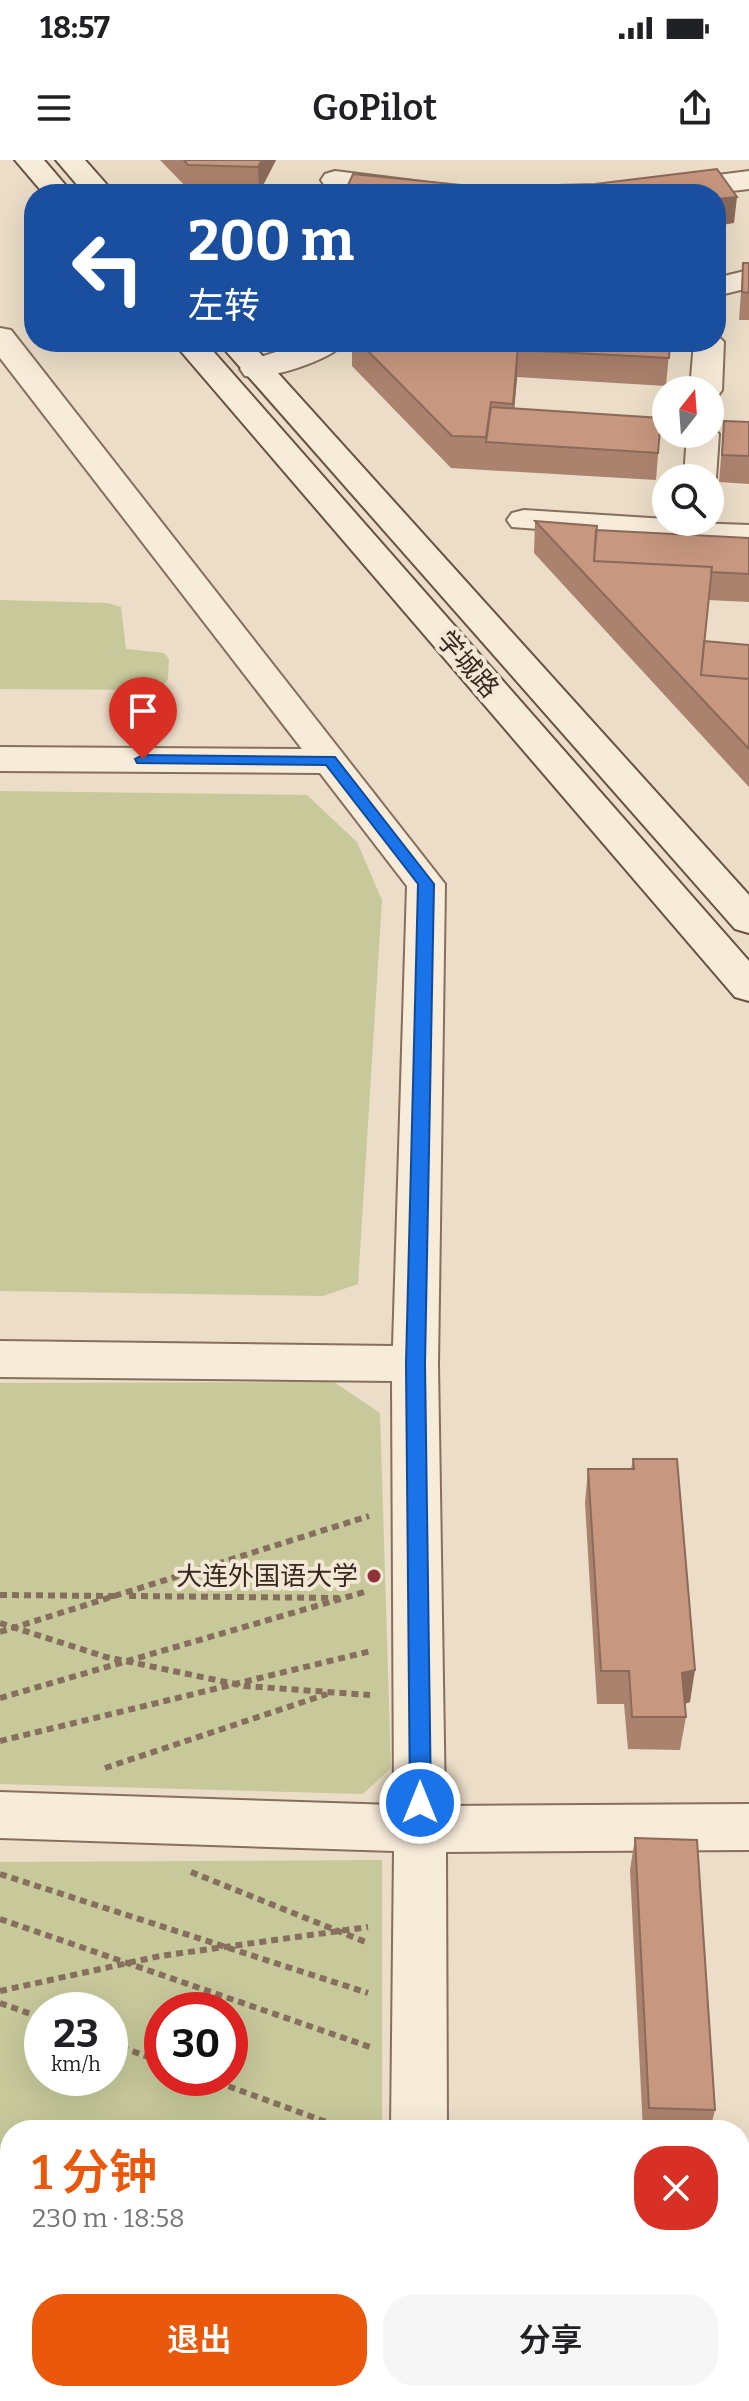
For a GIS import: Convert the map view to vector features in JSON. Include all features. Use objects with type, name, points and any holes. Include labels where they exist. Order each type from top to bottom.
[{"type":"street","points":[[29,160],[50,184]]},
{"type":"street","points":[[70,160],[92,184]]},
{"type":"street","points":[[704,184],[749,177],[744,160]]},
{"type":"street","points":[[337,178],[378,184]]},
{"type":"street","points":[[726,285],[749,279]]},
{"type":"street","points":[[0,337],[426,884],[415,1364],[420,1829],[419,2120]]},
{"type":"street","name":"学城路","points":[[197,352],[749,987]]},
{"type":"street","name":"学城路","points":[[242,352],[749,920]]},
{"type":"street","points":[[256,369],[311,352]]},
{"type":"street","points":[[707,376],[708,352]]},
{"type":"street","points":[[524,520],[652,525]]},
{"type":"street","points":[[724,531],[749,535]]},
{"type":"street","points":[[0,738],[49,759]]},
{"type":"street","points":[[0,759],[330,761]]},
{"type":"street","points":[[0,1359],[415,1364]]},
{"type":"street","points":[[0,1815],[420,1829],[749,1827]]},
{"type":"path","points":[[0,1632],[417,1501]]},
{"type":"path","points":[[0,1595],[344,1598],[418,1605]]},
{"type":"path","points":[[0,1698],[344,1598],[418,1605]]},
{"type":"path","points":[[0,1741],[233,1684],[418,1605]]},
{"type":"path","points":[[0,1623],[126,1661],[233,1684],[419,1698]]},
{"type":"path","points":[[97,1771],[332,1692]]},
{"type":"path","points":[[189,1871],[420,1963]]},
{"type":"path","points":[[0,1874],[420,2010]]},
{"type":"path","points":[[0,1919],[420,2064]]},
{"type":"path","points":[[0,1991],[127,1963],[420,1919]]},
{"type":"path","points":[[0,2003],[24,2012]]},
{"type":"path","points":[[248,2093],[321,2120]]},
{"type":"green space","points":[[0,600],[107,603],[121,607],[126,649],[164,653],[169,659],[168,679],[162,688],[152,690],[0,689]]},
{"type":"green space","points":[[0,791],[307,795],[357,842],[382,900],[358,1284],[323,1296],[0,1291]]},
{"type":"green space","points":[[334,1382],[380,1413],[391,1768],[363,1794],[0,1784],[0,1383]]},
{"type":"green space","points":[[382,1860],[382,2120],[0,2120],[0,1862]]},
{"type":"building","points":[[184,160],[262,160],[258,167],[188,165]]},
{"type":"building","points":[[717,169],[737,197],[726,198],[726,184],[595,184]]},
{"type":"building","points":[[353,174],[451,184],[348,184]]},
{"type":"building","points":[[743,263],[749,263],[749,293],[742,292]]},
{"type":"building","points":[[369,352],[517,352],[513,404],[491,402],[486,437],[452,436]]},
{"type":"building","points":[[556,352],[669,352],[669,358]]},
{"type":"building","points":[[491,407],[652,417],[652,448],[658,448],[658,453],[486,442]]},
{"type":"building","points":[[724,421],[749,422],[749,456],[722,455]]},
{"type":"building","points":[[535,521],[597,526],[594,561],[712,567],[701,675],[749,679],[749,749]]},
{"type":"building","points":[[596,530],[652,533],[652,536],[749,538],[749,574],[711,572],[712,567],[594,561]]},
{"type":"building","points":[[704,641],[749,645],[749,679],[701,675]]},
{"type":"building","points":[[633,1459],[677,1459],[695,1670],[682,1673],[686,1717],[632,1717],[629,1671],[601,1671],[588,1469],[634,1469]]},
{"type":"building","points":[[635,1838],[697,1840],[715,2110],[649,2108]]},
{"type":"place","name":"大连外国语大学","points":[[374,1576]]},
{"type":"route","points":[[143,759],[330,761],[426,884],[415,1364],[420,1803]]}]
